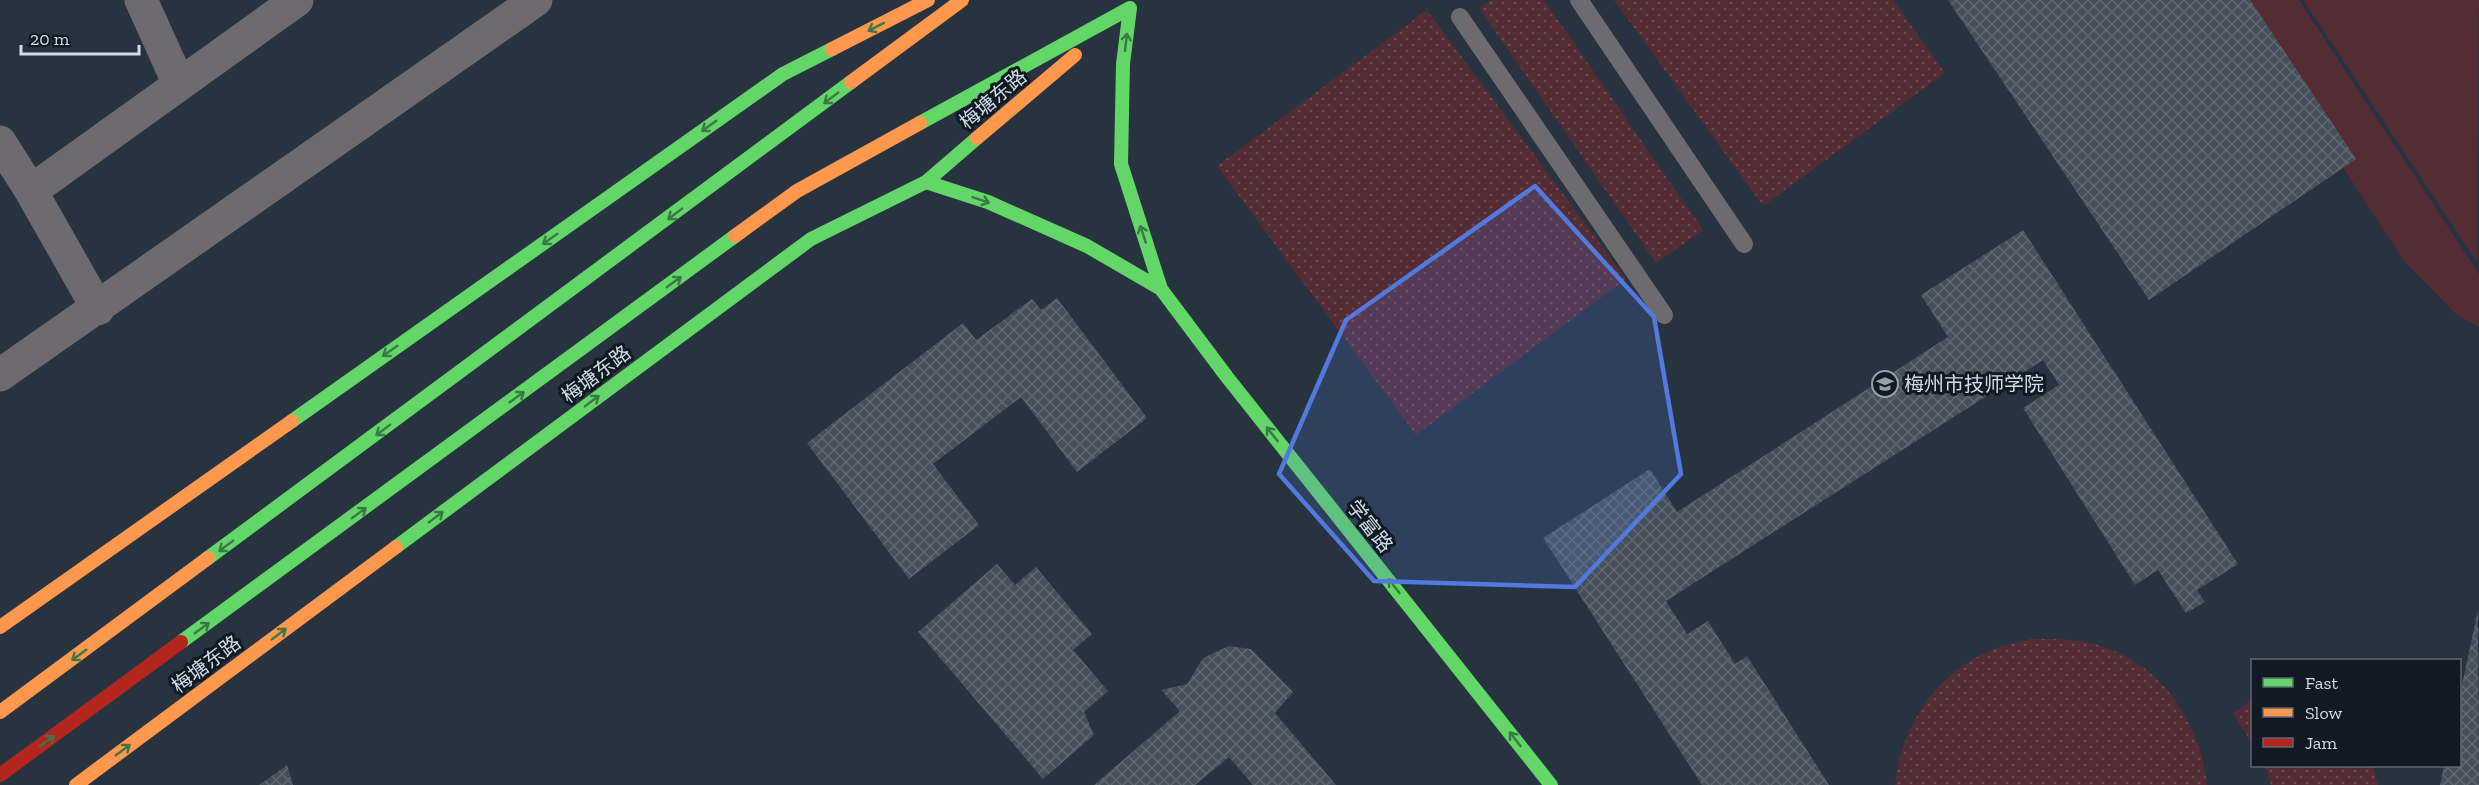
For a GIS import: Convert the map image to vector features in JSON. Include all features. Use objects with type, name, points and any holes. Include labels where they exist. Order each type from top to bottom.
[{"type":"main road","points":[[0,627],[783,74],[928,0]]},
{"type":"main road","points":[[0,712],[962,0]]},
{"type":"main road","name":"梅塘东路","points":[[76,785],[811,239],[926,182],[1142,0]]},
{"type":"main road","points":[[1130,8],[1123,64],[1121,164],[1161,290]]},
{"type":"main road","points":[[0,775],[797,191],[1130,8]]},
{"type":"main road","points":[[926,182],[988,202],[1087,246],[1161,290]]},
{"type":"main road","name":"学富路","points":[[1161,290],[1227,377],[1551,785]]},
{"type":"street","points":[[141,0],[179,84]]},
{"type":"street","points":[[31,191],[297,0]]},
{"type":"street","points":[[0,375],[98,309],[536,0]]},
{"type":"street","points":[[0,141],[98,309]]},
{"type":"lane","points":[[1579,0],[1744,244]]},
{"type":"lane","points":[[1460,17],[1664,315]]},
{"type":"highlighted area","points":[[1535,186],[1654,317],[1681,474],[1575,587],[1374,581],[1279,474],[1346,320]]},
{"type":"shaded area","points":[[1491,0],[1544,0],[1703,230],[1656,263],[1479,8]]},
{"type":"shaded area","points":[[1614,0],[1893,0],[1945,73],[1763,206]]},
{"type":"shaded area","points":[[2233,0],[2299,0],[2479,274],[2479,327],[2458,316],[2405,262]]},
{"type":"shaded area","points":[[2303,0],[2479,0],[2477,262]]},
{"type":"shaded area","points":[[1427,10],[1626,279],[1416,435],[1217,166]]},
{"type":"shaded area","points":[[2034,639],[2074,640],[2098,645],[2121,654],[2141,666],[2159,681],[2174,698],[2196,739],[2207,785],[1895,785],[1906,740],[1928,699],[1943,682],[1980,655],[2002,646]]},
{"type":"shaded area","points":[[2251,700],[2251,741],[2233,714]]},
{"type":"shaded area","points":[[2265,767],[2373,767],[2378,785],[2271,785]]},
{"type":"building","points":[[1948,0],[2250,0],[2356,159],[2149,300]]},
{"type":"building","points":[[2023,230],[2238,564],[2197,590],[2205,602],[2186,613],[2158,570],[2135,585],[2023,408],[2059,385],[2043,360],[1666,601],[1687,634],[1708,621],[1735,664],[1747,656],[1829,785],[1702,785],[1543,538],[1650,469],[1677,512],[1948,337],[1921,295]]},
{"type":"building","points":[[1057,298],[1147,418],[1077,472],[1021,397],[933,464],[979,525],[909,579],[807,443],[963,323],[976,340],[1032,299],[1041,310]]},
{"type":"building","points":[[997,564],[1015,585],[1036,567],[1092,634],[1073,650],[1108,691],[1084,712],[1094,735],[1043,779],[918,632]]},
{"type":"building","points":[[2478,610],[2479,785],[2440,785],[2444,767],[2461,767],[2461,689]]},
{"type":"building","points":[[1229,646],[1251,649],[1293,692],[1275,713],[1336,785],[1253,785],[1229,757],[1195,785],[1094,785],[1180,711],[1161,690],[1187,684],[1203,658]]},
{"type":"building","points":[[287,765],[293,785],[259,785]]},
{"type":"traffic: fast","points":[[1130,8],[1123,64],[1121,164],[1161,289]]},
{"type":"traffic: fast","points":[[920,123],[1130,8]]},
{"type":"traffic: fast","points":[[292,421],[783,74],[832,49]]},
{"type":"traffic: fast","points":[[208,558],[851,82]]},
{"type":"traffic: fast","points":[[396,547],[811,239],[926,182],[977,138]]},
{"type":"traffic: fast","points":[[926,182],[988,202],[1087,246],[1161,289]]},
{"type":"traffic: fast","points":[[181,642],[735,236]]},
{"type":"traffic: fast","points":[[1161,289],[1227,377],[1551,785]]},
{"type":"traffic: slow","points":[[832,49],[928,0]]},
{"type":"traffic: slow","points":[[851,82],[962,0]]},
{"type":"traffic: slow","points":[[977,138],[1075,55]]},
{"type":"traffic: slow","points":[[735,236],[797,191],[920,123]]},
{"type":"traffic: slow","points":[[0,627],[292,421]]},
{"type":"traffic: slow","points":[[76,785],[396,547]]},
{"type":"traffic: slow","points":[[0,712],[208,558]]},
{"type":"traffic: jam","points":[[0,775],[181,642]]},
{"type":"place","name":"梅州市技师学院","points":[[1885,384]]}]
